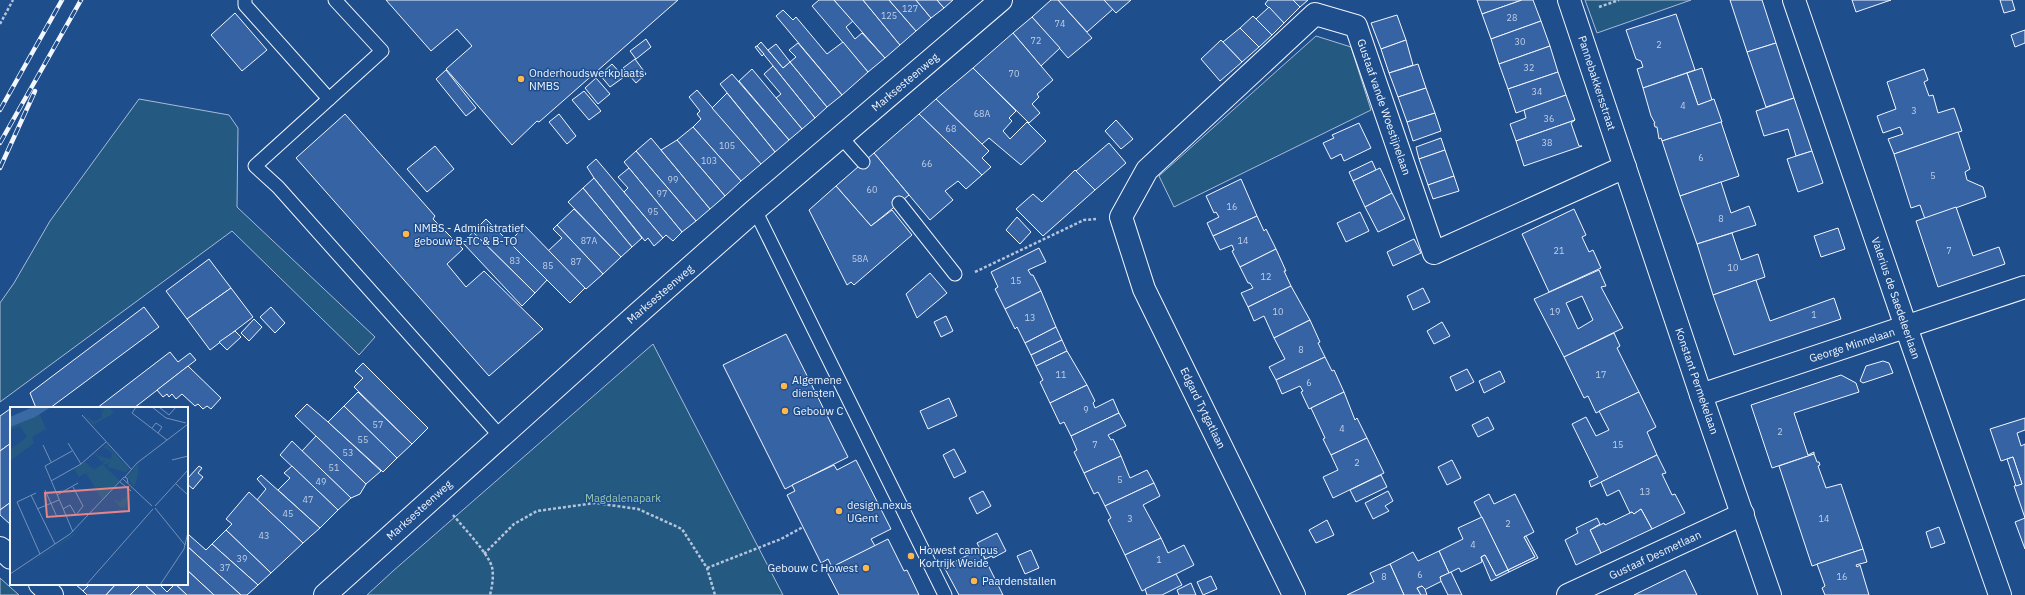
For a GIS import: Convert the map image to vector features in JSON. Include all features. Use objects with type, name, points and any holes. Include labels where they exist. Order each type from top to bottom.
[{"type":"street","name":"Marksesteenweg","points":[[325,595],[500,436],[755,210],[1001,0]]},
{"type":"street","name":"Pannebakkersstraat","points":[[1569,0],[1624,167]]},
{"type":"street","name":"Valerius de Saedeleerlaan","points":[[1794,0],[1906,328],[2000,595]]},
{"type":"street","name":"Gustaaf vande Woestijnelaan","points":[[1121,217],[1146,170],[1315,14],[1356,26],[1434,253],[1624,167]]},
{"type":"street","name":"Konstant Permekelaan","points":[[1624,167],[1700,395],[1743,514],[1770,595]]},
{"type":"street","name":"Edgard Tytgatlaan","points":[[1121,217],[1144,289],[1294,595]]},
{"type":"street","name":"George Minnelaan","points":[[1700,395],[1906,328],[2025,287]]},
{"type":"street","name":"Gustaaf Desmetlaan","points":[[1568,595],[1743,514]]},
{"type":"street","points":[[0,548],[10,557]]},
{"type":"street","points":[[41,585],[52,595]]},
{"type":"lane","points":[[245,0],[245,4],[329,99]]},
{"type":"lane","points":[[335,0],[382,52],[255,166],[278,187],[500,436]]},
{"type":"lane","points":[[841,137],[863,162]]},
{"type":"lane","points":[[899,203],[955,274]]},
{"type":"lane","points":[[755,210],[945,595]]},
{"type":"path","points":[[0,24],[13,0]]},
{"type":"path","points":[[955,274],[977,272],[1084,220],[1121,217]]},
{"type":"path","points":[[437,494],[484,554],[492,567],[493,586],[490,595]]},
{"type":"path","points":[[484,554],[514,524],[537,511],[595,503],[638,509],[682,529],[707,568],[715,595]]},
{"type":"path","points":[[707,568],[781,539],[803,527]]},
{"type":"green space","points":[[1585,0],[1691,0],[1597,33]]},
{"type":"green space","points":[[1316,36],[1351,47],[1371,110],[1174,207],[1159,176]]},
{"type":"green space","points":[[139,99],[229,115],[238,128],[237,207],[375,337],[359,355],[232,231],[0,402],[0,303],[14,283],[50,221]]},
{"type":"green space","name":"Magdalenapark","points":[[653,344],[783,595],[367,595],[393,571]]},
{"type":"green space","points":[[0,578],[19,595],[0,595]]},
{"type":"building","name":"Onderhoudswerkplaats NMBS","points":[[386,0],[678,0],[539,122],[537,121],[512,145],[446,69],[472,46],[457,29],[431,51]]},
{"type":"building","points":[[819,0],[834,0],[853,21],[846,27],[855,39],[862,33],[885,58],[868,72],[812,6]]},
{"type":"building","points":[[834,0],[863,0],[900,45],[885,58]]},
{"type":"building","points":[[863,0],[889,0],[916,31],[900,45]]},
{"type":"building","points":[[889,0],[916,0],[931,18],[916,31]]},
{"type":"building","points":[[916,0],[937,0],[944,8],[931,18]]},
{"type":"building","points":[[937,0],[953,0],[944,8]]},
{"type":"building","points":[[1051,0],[1058,0],[1092,38],[1068,58],[1032,17]]},
{"type":"building","points":[[1058,0],[1104,0],[1113,9],[1087,32]]},
{"type":"building","points":[[1104,0],[1131,0],[1116,13]]},
{"type":"building","points":[[1268,0],[1293,0],[1300,7],[1284,23],[1265,4]]},
{"type":"building","points":[[1293,0],[1308,0],[1300,7]]},
{"type":"building","points":[[1477,0],[1522,0],[1482,14]]},
{"type":"building","points":[[1522,0],[1533,0],[1541,21],[1491,39],[1482,14]]},
{"type":"building","points":[[1730,0],[1762,0],[1776,43],[1747,52]]},
{"type":"building","points":[[1852,0],[1891,0],[1856,12]]},
{"type":"building","points":[[2000,0],[2012,0],[2015,10],[2004,13]]},
{"type":"building","points":[[1269,7],[1284,23],[1272,35],[1256,19]]},
{"type":"building","points":[[783,10],[793,20],[796,17],[827,54],[843,42],[868,72],[842,95],[776,16]]},
{"type":"building","points":[[235,13],[267,50],[242,71],[211,35]]},
{"type":"building","points":[[1676,14],[1695,70],[1643,88],[1637,69],[1643,67],[1641,61],[1636,59],[1626,30]]},
{"type":"building","points":[[1397,15],[1406,40],[1381,49],[1371,23]]},
{"type":"building","points":[[1253,16],[1272,35],[1259,47],[1240,28]]},
{"type":"building","points":[[1032,17],[1060,48],[1041,66],[1013,33]]},
{"type":"building","points":[[1541,21],[1550,46],[1499,64],[1491,39]]},
{"type":"building","points":[[1240,28],[1259,47],[1242,62],[1223,42]]},
{"type":"building","points":[[2025,30],[2025,43],[2015,47],[2011,35]]},
{"type":"building","points":[[1013,33],[1053,80],[1037,94],[1039,97],[1032,104],[1040,113],[1029,123],[973,68]]},
{"type":"building","points":[[646,39],[651,47],[636,59],[630,51]]},
{"type":"building","points":[[1221,40],[1242,62],[1220,81],[1201,59]]},
{"type":"building","points":[[1406,40],[1413,65],[1389,73],[1381,49]]},
{"type":"building","points":[[761,42],[783,68],[790,62],[827,107],[815,118],[757,46]]},
{"type":"building","points":[[798,43],[842,95],[827,107],[790,62],[796,57],[789,50]]},
{"type":"building","points":[[1776,43],[1794,98],[1766,107],[1747,52]]},
{"type":"building","points":[[776,44],[790,62],[783,68],[768,50]]},
{"type":"building","points":[[757,46],[764,54],[762,56],[755,47]]},
{"type":"building","points":[[1550,46],[1558,72],[1508,89],[1499,64]]},
{"type":"building","points":[[635,59],[646,74],[636,83],[623,68]]},
{"type":"building","points":[[612,64],[624,77],[610,87],[600,75]]},
{"type":"building","points":[[1418,64],[1426,88],[1398,97],[1389,73]]},
{"type":"building","points":[[773,66],[815,118],[802,129],[776,98],[781,94],[764,74]]},
{"type":"building","points":[[973,68],[1016,111],[1009,118],[1012,121],[1003,131],[1010,139],[1027,122],[1046,141],[1021,165],[989,138],[982,144],[936,99]]},
{"type":"building","points":[[1702,68],[1712,100],[1698,105],[1687,73]]},
{"type":"building","points":[[752,69],[802,129],[789,140],[739,81]]},
{"type":"building","points":[[1924,69],[1928,80],[1924,82],[1929,96],[1933,95],[1938,113],[1954,108],[1962,131],[1894,154],[1888,139],[1903,134],[1900,127],[1883,133],[1877,116],[1896,109],[1887,82]]},
{"type":"building","points":[[446,70],[476,108],[466,116],[436,79]]},
{"type":"building","points":[[1558,72],[1566,95],[1516,113],[1508,89]]},
{"type":"building","points":[[1687,73],[1698,105],[1714,99],[1722,122],[1662,141],[1661,138],[1659,139],[1657,127],[1655,127],[1655,123],[1651,116],[1643,88]]},
{"type":"building","points":[[732,74],[789,140],[775,152],[720,84]]},
{"type":"building","points":[[596,78],[610,94],[598,104],[585,88]]},
{"type":"building","points":[[1426,88],[1435,113],[1407,122],[1398,97]]},
{"type":"building","points":[[697,90],[761,164],[741,181],[693,127],[701,119],[697,114],[700,111],[689,97]]},
{"type":"building","points":[[584,91],[601,111],[589,120],[572,100]]},
{"type":"building","points":[[727,93],[775,152],[761,164],[712,108]]},
{"type":"building","points":[[1566,95],[1575,120],[1516,141],[1510,124],[1526,118],[1524,110]]},
{"type":"building","points":[[1794,98],[1812,151],[1796,156],[1788,129],[1764,136],[1756,111]]},
{"type":"building","points":[[936,99],[989,151],[982,158],[991,167],[982,175],[919,114]]},
{"type":"building","points":[[1435,113],[1441,131],[1413,141],[1407,122]]},
{"type":"building","name":"NMBS - Administratief gebouw B-TC & B-TO","points":[[345,114],[435,216],[433,219],[463,249],[447,264],[466,287],[484,271],[543,329],[489,376],[296,158]]},
{"type":"building","points":[[559,114],[576,136],[567,144],[549,122]]},
{"type":"building","points":[[919,114],[982,175],[966,189],[958,181],[945,191],[953,200],[930,220],[874,153]]},
{"type":"building","points":[[1116,120],[1133,139],[1121,149],[1105,131]]},
{"type":"building","points":[[1575,120],[1571,123],[1579,146],[1582,146],[1524,166],[1516,141]]},
{"type":"building","points":[[1721,122],[1739,176],[1680,196],[1662,141]]},
{"type":"building","points":[[1359,123],[1371,148],[1344,161],[1341,154],[1331,159],[1323,143],[1334,138],[1332,135]]},
{"type":"building","points":[[693,127],[741,181],[725,196],[677,140]]},
{"type":"building","points":[[1958,132],[1970,169],[1965,172],[1967,180],[1983,187],[1986,197],[1925,219],[1920,205],[1911,208],[1894,154]]},
{"type":"building","points":[[651,138],[710,209],[696,221],[636,151]]},
{"type":"building","points":[[1441,138],[1445,150],[1419,159],[1416,147]]},
{"type":"building","points":[[677,140],[725,196],[710,209],[661,150]]},
{"type":"building","points":[[1109,143],[1126,163],[1095,190],[1076,171]]},
{"type":"building","points":[[435,146],[454,169],[427,192],[407,169]]},
{"type":"building","points":[[1445,150],[1454,176],[1428,185],[1419,159]]},
{"type":"building","points":[[636,151],[696,221],[682,232],[624,162]]},
{"type":"building","points":[[1812,151],[1823,183],[1798,192],[1787,159]]},
{"type":"building","points":[[874,153],[909,195],[871,226],[836,186]]},
{"type":"building","points":[[596,159],[663,238],[654,246],[648,238],[645,241],[594,178],[587,167]]},
{"type":"building","points":[[1372,161],[1376,170],[1353,181],[1349,172]]},
{"type":"building","points":[[629,168],[682,232],[673,241],[666,235],[663,238],[624,192],[628,188],[618,177]]},
{"type":"building","points":[[1380,168],[1392,193],[1365,207],[1353,181]]},
{"type":"building","points":[[1075,170],[1095,190],[1043,236],[1016,209],[1033,194],[1042,202]]},
{"type":"building","points":[[1454,176],[1459,191],[1433,199],[1428,185]]},
{"type":"building","points":[[594,178],[642,238],[632,247],[583,188]]},
{"type":"building","points":[[1241,179],[1257,216],[1213,236],[1207,223],[1219,217],[1216,212],[1214,213],[1206,196]]},
{"type":"building","points":[[1721,182],[1731,213],[1749,206],[1756,225],[1697,244],[1680,196]]},
{"type":"building","points":[[836,186],[871,226],[892,210],[912,235],[854,285],[851,282],[847,285],[809,210]]},
{"type":"building","points":[[583,188],[632,247],[621,257],[568,202]]},
{"type":"building","points":[[1392,193],[1405,219],[1378,232],[1365,207]]},
{"type":"building","points":[[1956,207],[1973,256],[1999,247],[2005,264],[1938,287],[1916,221]]},
{"type":"building","points":[[574,209],[621,257],[603,274],[557,225]]},
{"type":"building","points":[[1574,209],[1586,235],[1582,237],[1589,252],[1593,250],[1601,268],[1549,292],[1522,234]]},
{"type":"building","points":[[1360,212],[1369,231],[1346,242],[1337,223]]},
{"type":"building","points":[[1257,216],[1264,231],[1266,229],[1276,249],[1240,267],[1232,251],[1234,250],[1232,245],[1220,250],[1213,236]]},
{"type":"building","points":[[1017,217],[1031,232],[1020,244],[1006,230]]},
{"type":"building","points":[[486,219],[547,280],[535,293],[473,232]]},
{"type":"building","points":[[557,225],[603,274],[586,289],[548,251],[562,238],[553,229]]},
{"type":"building","points":[[525,226],[585,288],[570,303],[509,242]]},
{"type":"building","points":[[1838,228],[1845,249],[1821,257],[1814,236]]},
{"type":"building","points":[[473,232],[535,293],[522,306],[463,243]]},
{"type":"building","points":[[1732,233],[1741,260],[1758,254],[1765,277],[1713,295],[1697,244]]},
{"type":"building","points":[[1414,239],[1421,253],[1393,266],[1387,252]]},
{"type":"building","points":[[1039,248],[1046,262],[1028,270],[1031,275],[1033,275],[1041,291],[1005,309],[995,289],[998,287],[991,272]]},
{"type":"building","points":[[1276,249],[1291,286],[1248,307],[1241,293],[1253,288],[1250,283],[1248,283],[1240,267]]},
{"type":"building","points":[[209,259],[231,288],[187,319],[166,291]]},
{"type":"building","points":[[1599,270],[1606,286],[1601,287],[1623,328],[1564,357],[1534,299]],"holes":[[[1582,296],[1593,320],[1578,329],[1566,303]]]},
{"type":"building","points":[[930,273],[947,293],[917,318],[906,294]]},
{"type":"building","points":[[1756,280],[1770,321],[1834,298],[1841,319],[1734,355],[1713,295]]},
{"type":"building","points":[[1291,286],[1310,320],[1274,338],[1264,316],[1254,321],[1248,307]]},
{"type":"building","points":[[231,288],[253,317],[210,350],[187,319]]},
{"type":"building","points":[[1423,288],[1430,302],[1413,310],[1407,296]]},
{"type":"building","points":[[1041,291],[1056,327],[1025,343],[1017,327],[1015,329],[1005,309]]},
{"type":"building","points":[[144,307],[159,327],[51,407],[36,407],[30,393]]},
{"type":"building","points":[[271,307],[285,323],[275,333],[260,317]]},
{"type":"building","points":[[946,316],[953,331],[941,337],[934,322]]},
{"type":"building","points":[[254,319],[262,327],[249,341],[241,333]]},
{"type":"building","points":[[1310,320],[1320,342],[1318,343],[1325,357],[1276,380],[1269,367],[1285,359],[1274,338]]},
{"type":"building","points":[[1442,322],[1450,336],[1434,344],[1427,331]]},
{"type":"building","points":[[1056,327],[1062,340],[1031,355],[1025,343]]},
{"type":"building","points":[[235,331],[241,337],[227,350],[219,342]]},
{"type":"building","points":[[1614,333],[1620,346],[1617,348],[1639,392],[1596,413],[1588,396],[1584,398],[1564,357]]},
{"type":"building","name":"Gebouw C","points":[[786,334],[848,457],[785,489],[723,365]]},
{"type":"building","points":[[1062,340],[1067,351],[1036,366],[1031,355]]},
{"type":"building","points":[[1067,351],[1087,385],[1050,403],[1040,382],[1043,380],[1036,366]]},
{"type":"building","points":[[170,352],[178,362],[190,353],[196,360],[135,407],[98,407]]},
{"type":"building","points":[[1325,357],[1332,371],[1334,370],[1344,392],[1309,409],[1301,392],[1303,391],[1300,386],[1282,394],[1276,380]]},
{"type":"building","points":[[1883,361],[1889,363],[1893,373],[1863,383],[1860,381],[1866,366]]},
{"type":"building","points":[[363,363],[428,428],[412,444],[354,387],[363,378],[355,371]]},
{"type":"building","points":[[188,366],[221,398],[211,409],[207,406],[203,409],[198,404],[195,406],[182,394],[176,399],[172,394],[169,397],[167,394],[163,397],[157,390]]},
{"type":"building","points":[[1467,369],[1474,382],[1456,391],[1450,377]]},
{"type":"building","points":[[1500,371],[1505,382],[1484,393],[1479,381]]},
{"type":"building","points":[[1841,375],[1856,383],[1859,392],[1794,413],[1808,455],[1814,452],[1814,454],[1772,468],[1751,405]]},
{"type":"building","points":[[1087,385],[1095,401],[1093,403],[1095,408],[1113,399],[1119,413],[1071,436],[1064,422],[1060,424],[1050,403]]},
{"type":"building","points":[[358,392],[412,444],[397,458],[344,406]]},
{"type":"building","points":[[1344,392],[1355,420],[1357,418],[1367,438],[1331,455],[1311,408]]},
{"type":"building","points":[[1639,392],[1656,427],[1647,432],[1657,455],[1591,487],[1589,481],[1598,477],[1572,424],[1586,417],[1596,436],[1609,430],[1599,411]]},
{"type":"building","points":[[949,398],[957,416],[928,429],[920,411]]},
{"type":"building","points":[[307,404],[381,471],[366,484],[295,416]]},
{"type":"building","points":[[344,406],[397,458],[383,472],[328,422]]},
{"type":"building","points":[[10,409],[10,444],[0,451],[0,416]]},
{"type":"building","points":[[1119,413],[1126,426],[1108,435],[1111,440],[1113,439],[1121,456],[1084,473],[1074,452],[1077,450],[1071,436]]},
{"type":"building","points":[[1488,417],[1494,429],[1478,437],[1472,425]]},
{"type":"building","points":[[2025,418],[2025,430],[2017,433],[2021,446],[2025,444],[2025,518],[2014,486],[2022,484],[2013,457],[2001,461],[1990,429]]},
{"type":"building","points":[[316,436],[366,484],[360,494],[351,498],[302,451]]},
{"type":"building","points":[[1367,438],[1384,473],[1333,498],[1323,477],[1338,470],[1331,455]]},
{"type":"building","points":[[292,441],[351,498],[338,510],[280,455]]},
{"type":"building","points":[[10,444],[10,503],[0,510],[0,451]]},
{"type":"building","points":[[954,449],[966,472],[954,478],[943,455]]},
{"type":"building","points":[[1814,454],[1817,462],[1819,462],[1820,465],[1818,466],[1826,488],[1841,484],[1863,549],[1812,566],[1779,466]]},
{"type":"building","points":[[1657,455],[1666,473],[1662,474],[1672,495],[1675,494],[1685,513],[1652,529],[1641,509],[1634,514],[1632,512],[1630,513],[1619,490],[1607,496],[1601,482]]},
{"type":"building","points":[[1121,456],[1130,478],[1147,470],[1154,483],[1105,506],[1098,492],[1094,494],[1084,473]]},
{"type":"building","points":[[2013,457],[2022,484],[2016,486],[2007,459]]},
{"type":"building","name":"design.nexus UGent","points":[[856,460],[891,529],[871,539],[875,546],[832,567],[828,559],[821,563],[787,495],[795,491],[792,485],[834,465],[837,470]]},
{"type":"building","points":[[1452,460],[1461,478],[1447,485],[1438,467]]},
{"type":"building","points":[[199,466],[202,468],[198,473],[203,477],[193,489],[188,485],[188,478]]},
{"type":"building","points":[[292,466],[338,510],[320,528],[278,490],[290,478],[284,473]]},
{"type":"building","points":[[261,475],[320,528],[303,543],[257,500],[266,489],[257,479]]},
{"type":"building","points":[[1381,475],[1387,487],[1356,502],[1350,490]]},
{"type":"building","points":[[1154,483],[1160,496],[1143,505],[1161,538],[1125,555],[1108,520],[1111,518],[1105,506]]},
{"type":"building","points":[[983,491],[991,506],[977,514],[969,498]]},
{"type":"building","points":[[1388,491],[1393,501],[1385,506],[1389,511],[1373,519],[1365,503]]},
{"type":"building","points":[[249,492],[303,543],[271,573],[226,530],[232,524],[226,519]]},
{"type":"building","points":[[1489,494],[1494,504],[1515,494],[1534,532],[1524,537],[1535,557],[1508,570],[1474,502]]},
{"type":"building","points":[[10,503],[10,524],[0,515],[0,510]]},
{"type":"building","points":[[1641,509],[1652,529],[1601,553],[1590,530],[1604,523],[1605,525],[1632,512],[1634,514]]},
{"type":"building","points":[[1482,517],[1508,570],[1496,576],[1485,555],[1481,557],[1482,562],[1461,572],[1459,568],[1449,573],[1439,551],[1463,539],[1458,528]]},
{"type":"building","points":[[1597,518],[1600,524],[1590,530],[1601,553],[1576,565],[1565,540],[1578,533],[1576,528]]},
{"type":"building","points":[[2025,518],[2025,549],[2015,522]]},
{"type":"building","points":[[1327,520],[1334,535],[1316,543],[1309,530]]},
{"type":"building","points":[[1939,527],[1945,543],[1931,548],[1926,532]]},
{"type":"building","points":[[226,530],[271,573],[258,585],[212,544]]},
{"type":"building","points":[[997,533],[1006,551],[993,558],[992,556],[985,559],[977,543]]},
{"type":"building","points":[[189,535],[206,550],[212,544],[258,585],[247,595],[241,595],[188,547]]},
{"type":"building","points":[[1526,536],[1538,558],[1509,572],[1508,570],[1535,557],[1524,537]]},
{"type":"building","points":[[1161,538],[1168,553],[1184,545],[1194,565],[1142,591],[1125,555]]},
{"type":"building","name":"Gebouw C Howest","points":[[888,539],[904,571],[907,570],[919,595],[839,595],[826,570]]},
{"type":"building","points":[[188,547],[241,595],[214,595],[188,571]]},
{"type":"building","name":"Paardenstallen","points":[[980,549],[1003,595],[959,595],[944,567]]},
{"type":"building","points":[[1863,549],[1867,562],[1856,565],[1857,567],[1860,565],[1869,595],[1825,595],[1822,588],[1825,586],[1817,564]]},
{"type":"building","points":[[1031,550],[1039,568],[1025,574],[1017,556]]},
{"type":"building","points":[[1439,551],[1449,573],[1440,577],[1442,581],[1424,590],[1422,586],[1417,588],[1421,595],[1404,595],[1390,564],[1413,552],[1418,561]]},
{"type":"building","points":[[1485,555],[1496,576],[1508,570],[1509,572],[1491,581],[1481,557]]},
{"type":"building","points":[[1390,564],[1404,595],[1347,595],[1374,582],[1370,573]]},
{"type":"building","points":[[1685,570],[1697,595],[1634,595]]},
{"type":"building","points":[[188,571],[214,595],[187,595],[176,585],[188,585]]},
{"type":"building","points":[[1451,572],[1462,595],[1448,595],[1441,581],[1440,577]]},
{"type":"building","points":[[1176,574],[1182,585],[1162,595],[1147,595],[1145,589]]},
{"type":"building","points":[[1211,576],[1217,589],[1203,595],[1197,582]]},
{"type":"building","points":[[1191,583],[1196,595],[1179,595],[1177,590]]},
{"type":"building","points":[[76,585],[89,585],[83,591]]},
{"type":"building","points":[[89,585],[115,585],[106,595],[87,595],[83,591]]},
{"type":"building","points":[[115,585],[140,585],[130,595],[106,595]]},
{"type":"building","points":[[140,585],[145,585],[156,595],[130,595]]},
{"type":"building","points":[[145,585],[160,585],[167,592],[174,585],[176,585],[187,595],[156,595]]},
{"type":"building","points":[[1422,586],[1427,595],[1421,595],[1417,588]]},
{"type":"railway","points":[[0,110],[62,0]]},
{"type":"railway","points":[[0,143],[81,0]]},
{"type":"railway","points":[[0,168],[35,91]]},
{"type":"place","name":"Onderhoudswerkplaats NMBS","points":[[521,79]]},
{"type":"place","name":"NMBS - Administratief gebouw B-TC & B-TO","points":[[406,234]]},
{"type":"place","name":"Algemene diensten","points":[[784,386]]},
{"type":"place","name":"Gebouw C","points":[[785,411]]},
{"type":"place","name":"design.nexus UGent","points":[[839,511]]},
{"type":"place","name":"Howest campus Kortrijk Weide","points":[[911,556]]},
{"type":"place","name":"Gebouw C Howest","points":[[866,568]]},
{"type":"place","name":"Paardenstallen","points":[[974,581]]}]
